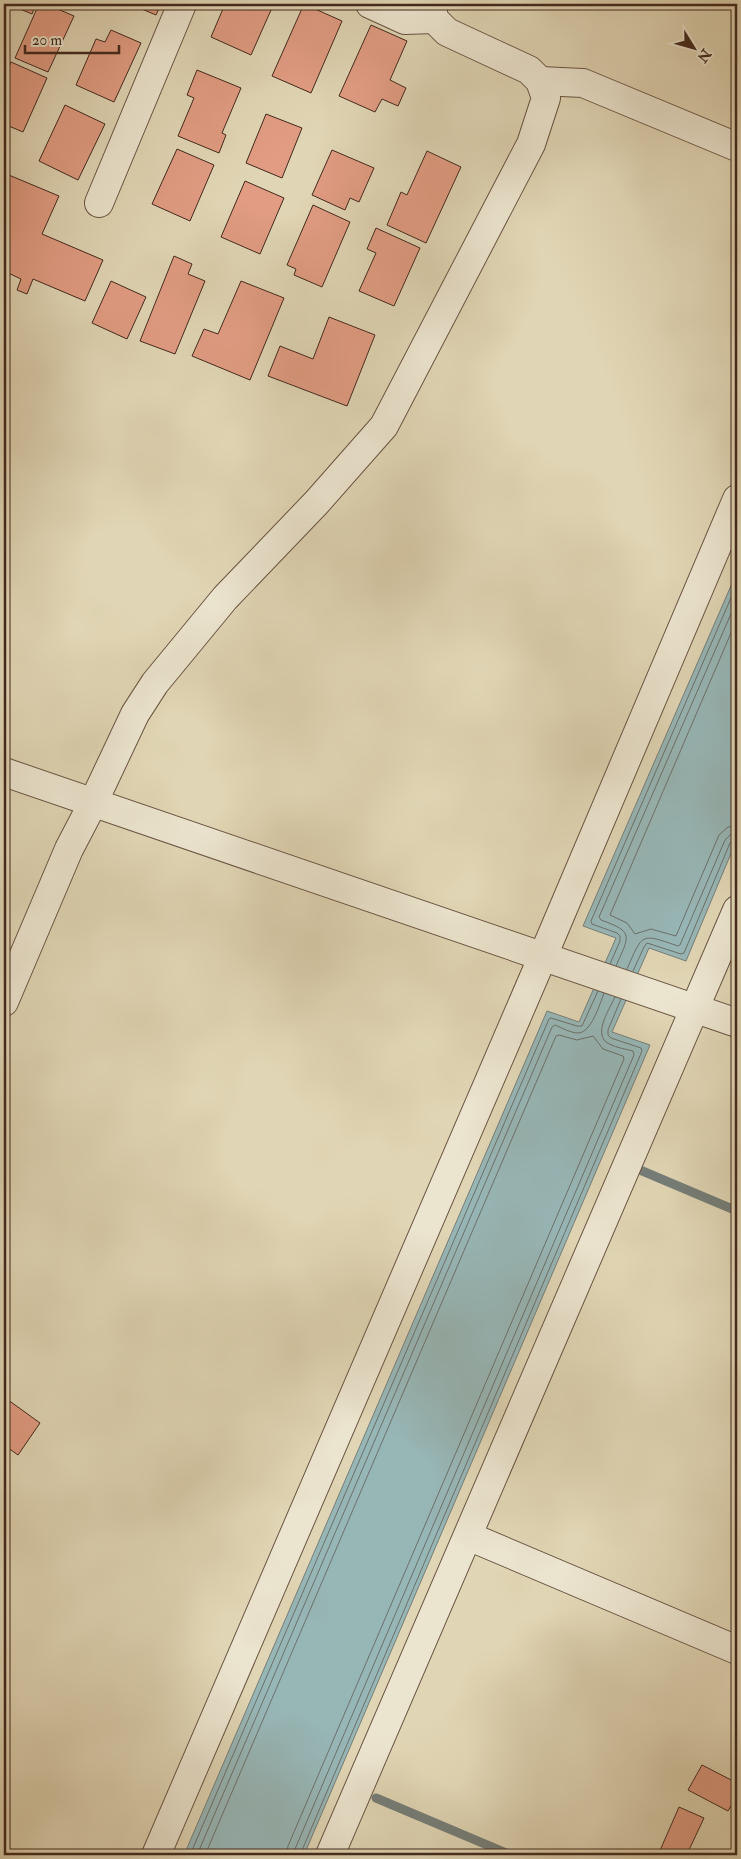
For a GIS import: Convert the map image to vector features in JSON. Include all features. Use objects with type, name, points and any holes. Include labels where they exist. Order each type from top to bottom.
[{"type":"street","points":[[99,203],[182,4]]},
{"type":"street","points":[[4,1002],[69,849],[135,714],[154,683],[225,598],[317,502],[384,426],[531,144],[546,98],[540,81],[529,70],[447,32],[433,11],[405,20],[370,4]]},
{"type":"street","points":[[540,81],[583,83],[737,147]]},
{"type":"street","points":[[156,1855],[543,956],[737,499]]},
{"type":"street","points":[[4,772],[737,1023]]},
{"type":"street","points":[[330,1855],[737,910]]},
{"type":"street","points":[[468,1536],[737,1650]]},
{"type":"water","points":[[737,572],[737,839],[686,961],[649,948],[612,1032],[650,1045],[304,1855],[184,1855],[547,1011],[579,1022],[616,938],[583,926]]},
{"type":"building","points":[[8,4],[36,4],[32,14]]},
{"type":"building","points":[[39,4],[46,4],[74,16],[48,72],[15,58]]},
{"type":"building","points":[[130,4],[161,4],[156,15]]},
{"type":"building","points":[[225,4],[258,4],[271,10],[251,55],[211,37]]},
{"type":"building","points":[[304,4],[342,21],[311,93],[272,76]]},
{"type":"building","points":[[371,25],[407,41],[390,80],[406,88],[398,106],[382,99],[375,112],[339,96]]},
{"type":"building","points":[[111,30],[141,43],[114,102],[76,85],[96,39],[105,42]]},
{"type":"building","points":[[11,62],[47,78],[23,132],[4,124],[4,77]]},
{"type":"building","points":[[197,70],[241,88],[222,133],[226,135],[219,153],[178,136],[194,98],[187,95]]},
{"type":"building","points":[[65,105],[105,124],[78,180],[39,161]]},
{"type":"building","points":[[266,114],[302,128],[282,178],[246,163]]},
{"type":"building","points":[[177,149],[214,165],[190,221],[152,204]]},
{"type":"building","points":[[332,150],[374,168],[359,202],[350,198],[345,210],[312,195]]},
{"type":"building","points":[[427,151],[461,167],[426,243],[387,225],[401,192],[407,195]]},
{"type":"building","points":[[4,173],[59,196],[42,234],[103,260],[85,301],[33,279],[27,294],[17,290],[21,279],[4,271],[4,212],[9,198],[4,196]]},
{"type":"building","points":[[245,181],[284,198],[260,254],[221,237]]},
{"type":"building","points":[[313,205],[350,222],[322,287],[294,275],[296,269],[287,265]]},
{"type":"building","points":[[376,228],[420,248],[394,306],[359,291],[376,253],[367,249]]},
{"type":"building","points":[[174,256],[192,264],[188,274],[205,281],[175,354],[140,341]]},
{"type":"building","points":[[111,281],[146,297],[127,339],[92,323]]},
{"type":"building","points":[[241,281],[284,298],[250,380],[192,356],[204,329],[218,334]]},
{"type":"building","points":[[329,317],[375,335],[347,406],[268,376],[280,346],[313,359]]},
{"type":"building","points":[[4,1397],[40,1423],[18,1455],[4,1445]]},
{"type":"building","points":[[702,1765],[737,1783],[737,1795],[728,1811],[688,1790]]},
{"type":"building","points":[[679,1807],[704,1818],[688,1852],[696,1855],[658,1855]]},
{"type":"waterway","points":[[640,1170],[737,1211]]},
{"type":"waterway","points":[[376,1798],[511,1855]]}]
